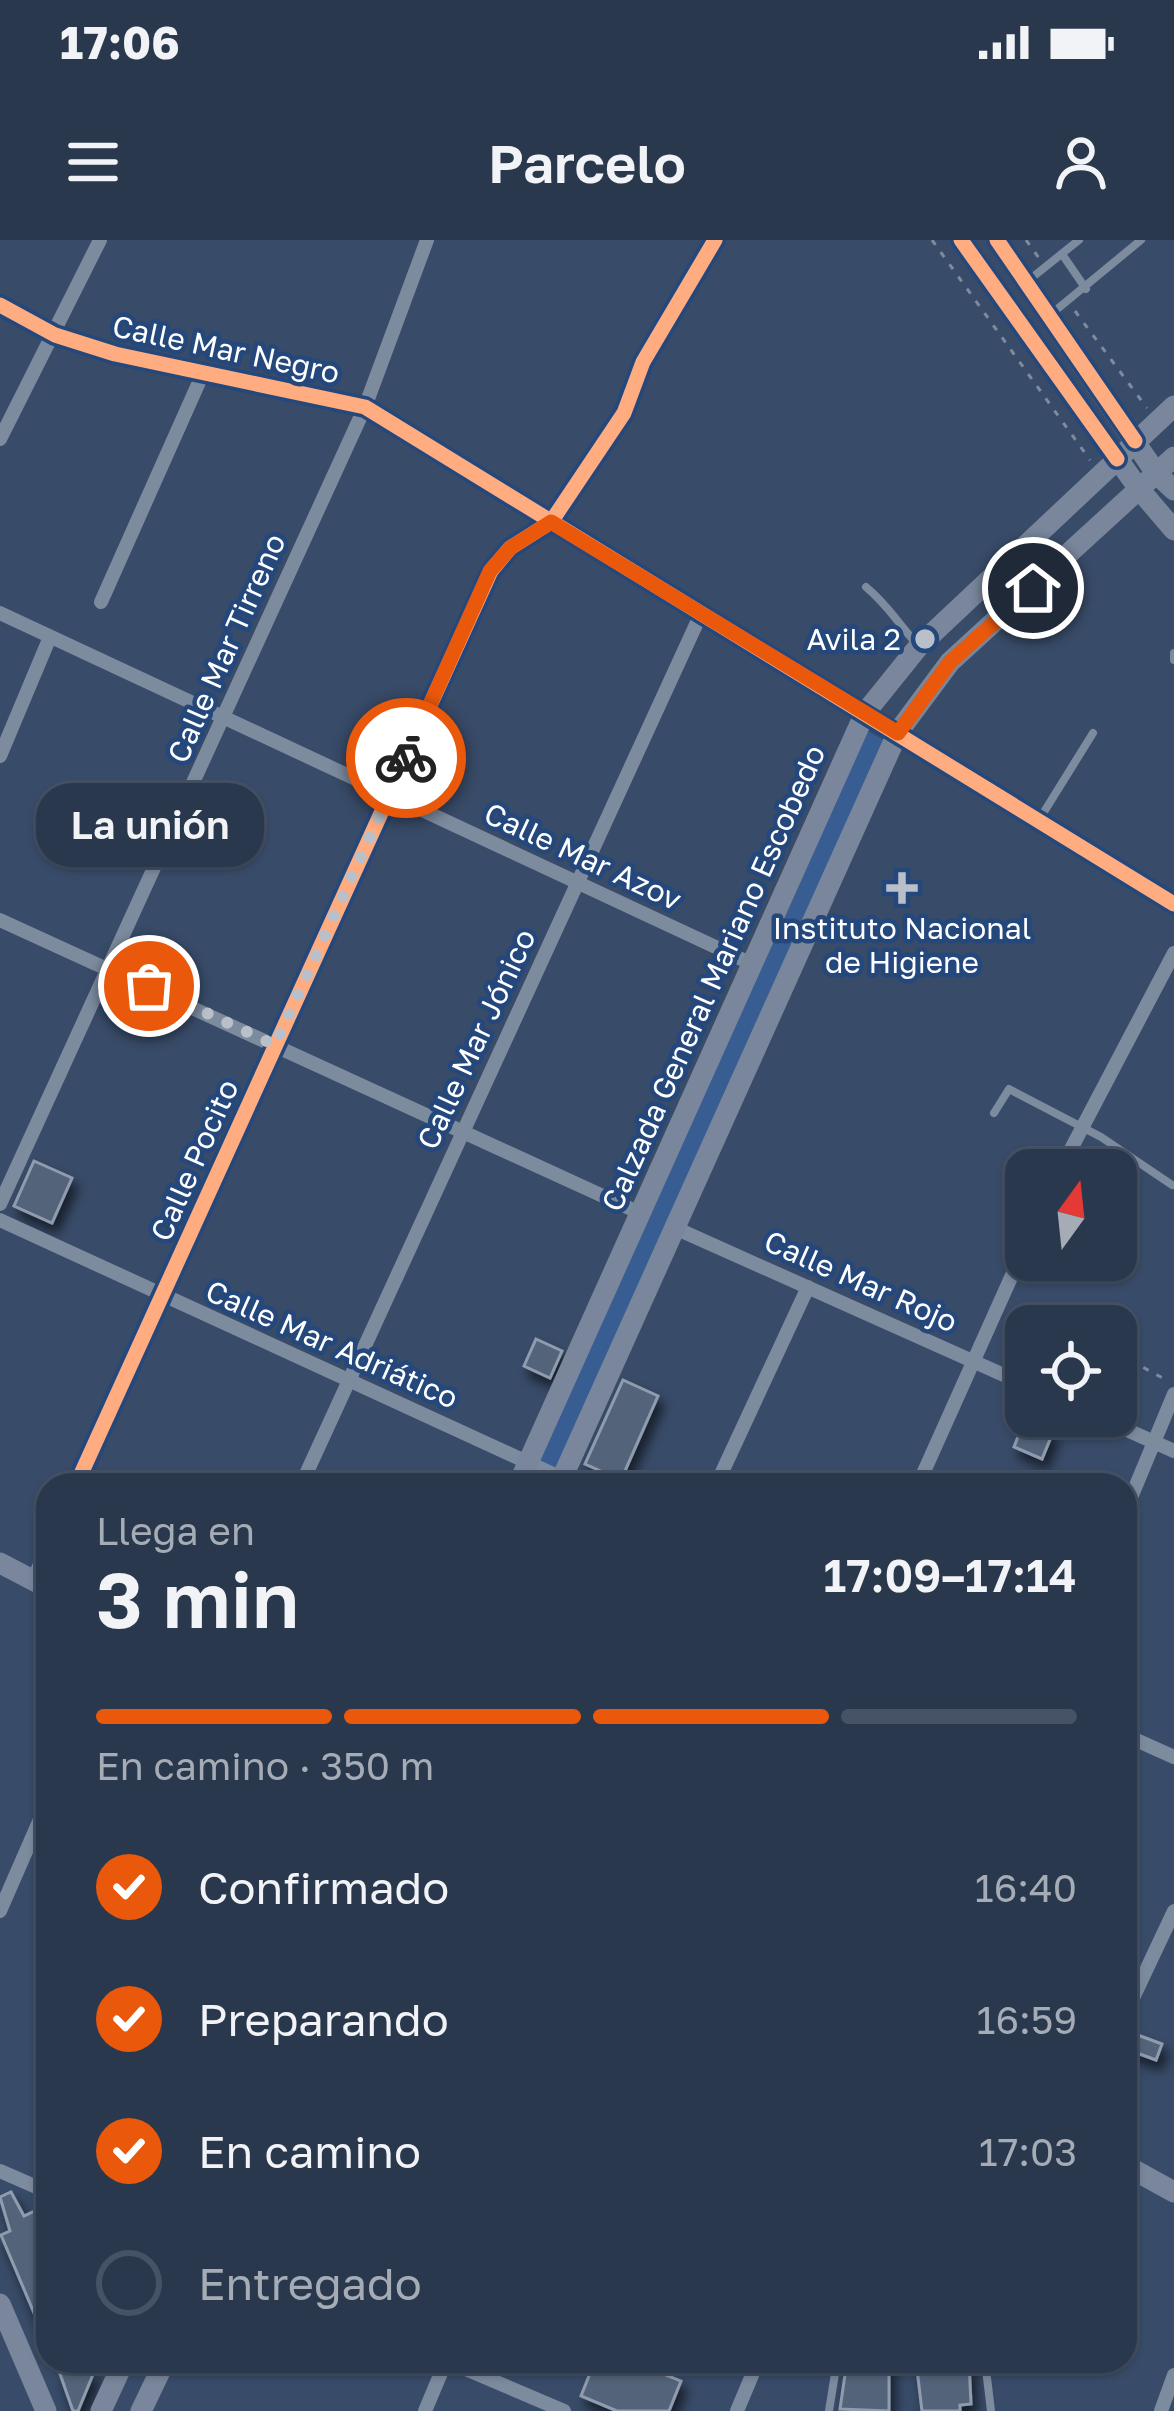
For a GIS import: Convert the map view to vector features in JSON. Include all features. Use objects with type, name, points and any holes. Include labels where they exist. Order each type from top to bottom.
[{"type":"main road","points":[[961,240],[1109,467],[1174,490]]},
{"type":"main road","points":[[997,240],[1135,442],[1148,481],[1174,530]]},
{"type":"main road","name":"Calzada General Mariano Escobedo","points":[[523,1473],[865,713],[919,646],[1135,442],[1164,406]]},
{"type":"main road","points":[[570,1473],[898,733],[950,662],[1174,457]]},
{"type":"main road","points":[[0,1563],[36,1582]]},
{"type":"main road","points":[[1137,2172],[1174,2192]]},
{"type":"main road","points":[[0,2304],[46,2411]]},
{"type":"main road","points":[[101,2411],[118,2373]]},
{"type":"main road","points":[[141,2411],[159,2373]]},
{"type":"street","points":[[0,439],[100,240]]},
{"type":"street","name":"Calle Mar Tirreno","points":[[0,1204],[365,406],[427,240]]},
{"type":"street","name":"Calle Pocito","points":[[81,1473],[490,571],[510,548],[551,522],[624,413],[643,362],[715,240]]},
{"type":"street","name":"Calle Mar Negro","points":[[0,305],[55,334],[115,354],[365,406],[1174,904]]},
{"type":"street","points":[[101,602],[204,371]]},
{"type":"street","name":"Calle Mar Azov","points":[[0,613],[752,964]]},
{"type":"street","name":"Calle Mar Jónico","points":[[307,1473],[700,616]]},
{"type":"street","points":[[0,756],[50,637]]},
{"type":"street","points":[[0,920],[640,1213]]},
{"type":"street","points":[[1070,1149],[1174,953]]},
{"type":"street","name":"Calle Mar Adriático","points":[[0,1220],[547,1473]]},
{"type":"street","name":"Calle Mar Rojo","points":[[675,1228],[1005,1375]]},
{"type":"street","points":[[923,1473],[1009,1281]]},
{"type":"street","points":[[722,1473],[808,1287]]},
{"type":"street","points":[[1137,1483],[1174,1394]]},
{"type":"street","points":[[1137,1434],[1174,1451]]},
{"type":"street","points":[[1137,1740],[1174,1757]]},
{"type":"street","points":[[0,1911],[36,1828]]},
{"type":"street","points":[[1137,1989],[1174,1911]]},
{"type":"street","points":[[0,2171],[36,2187]]},
{"type":"street","points":[[425,2411],[442,2373]]},
{"type":"street","points":[[475,2373],[564,2411]]},
{"type":"street","points":[[737,2411],[753,2373]]},
{"type":"street","points":[[1161,2411],[1174,2375]]},
{"type":"lane","points":[[1026,282],[1079,240]]},
{"type":"lane","points":[[1049,316],[1141,240]]},
{"type":"lane","points":[[1062,254],[1086,289]]},
{"type":"lane","points":[[866,587],[897,613],[902,628],[919,646]]},
{"type":"lane","points":[[1039,820],[1093,733]]},
{"type":"lane","points":[[994,1113],[1009,1089],[1080,1126],[1172,1185]]},
{"type":"lane","points":[[830,2411],[835,2373]]},
{"type":"lane","points":[[986,2373],[991,2411]]},
{"type":"path","points":[[932,240],[1109,467]]},
{"type":"path","points":[[1026,240],[1045,267]]},
{"type":"path","points":[[1069,303],[1140,405],[1164,406]]},
{"type":"path","points":[[1137,1364],[1174,1384]]},
{"type":"shaded area","points":[[864,729],[884,740],[559,1469],[535,1459]]},
{"type":"building","points":[[34,1161],[72,1178],[52,1223],[14,1206]]},
{"type":"building","points":[[536,1339],[562,1351],[550,1378],[524,1366]]},
{"type":"building","points":[[623,1380],[658,1396],[624,1473],[605,1473],[585,1464]]},
{"type":"building","points":[[1018,1437],[1051,1437],[1042,1459],[1014,1447]]},
{"type":"building","points":[[1137,2035],[1162,2044],[1156,2060],[1137,2053]]},
{"type":"building","points":[[11,2192],[24,2216],[36,2210],[36,2318],[1,2235],[10,2231],[0,2197]]},
{"type":"building","points":[[60,2373],[94,2373],[78,2411],[73,2411]]},
{"type":"building","points":[[590,2373],[661,2373],[681,2381],[669,2411],[617,2411],[581,2396]]},
{"type":"building","points":[[845,2373],[889,2373],[889,2411],[840,2409]]},
{"type":"building","points":[[917,2373],[970,2373],[971,2404],[960,2405],[960,2411],[922,2411]]},
{"type":"cycle path","points":[[81,1473],[491,571],[510,548],[551,522],[624,413],[643,362],[715,240]]},
{"type":"cycle path","points":[[961,240],[1117,459]]},
{"type":"cycle path","points":[[997,240],[1135,441]]},
{"type":"cycle path","points":[[0,305],[55,335],[115,354],[365,407],[1174,904]]},
{"type":"way so far","points":[[149,986],[275,1045],[406,758]]},
{"type":"place","name":"Avila 2","points":[[925,639]]},
{"type":"place","name":"Instituto Nacional de Higiene","points":[[902,888]]},
{"type":"place","name":"La unión","points":[[149,986]]},
{"type":"route","points":[[406,758],[490,571],[510,548],[551,522],[898,733],[950,662],[1033,588]]}]
